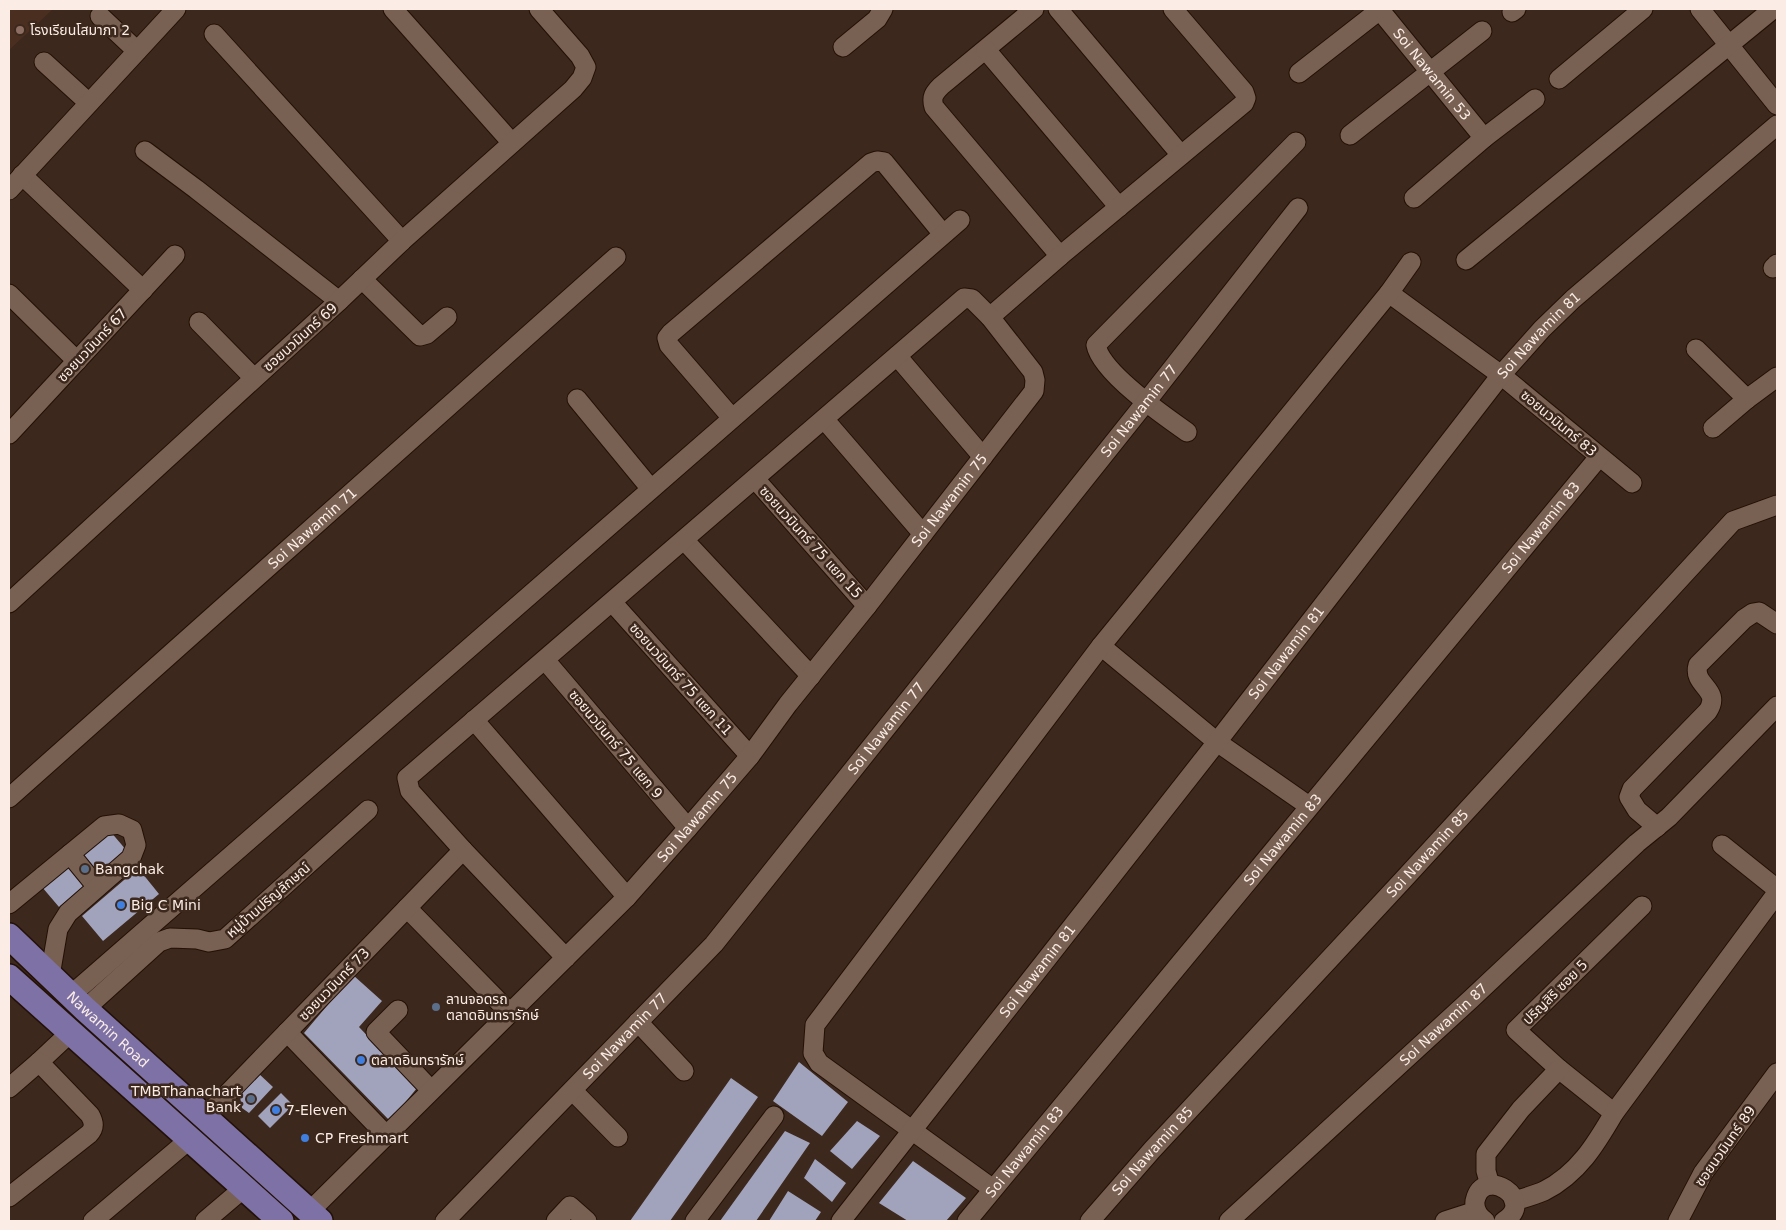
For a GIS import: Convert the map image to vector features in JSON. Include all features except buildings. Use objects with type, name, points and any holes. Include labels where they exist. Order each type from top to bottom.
[{"type":"main road","name":"Nawamin Road","points":[[9,936],[78,1002],[315,1217]]},
{"type":"main road","name":"Nawamin Road","points":[[9,977],[281,1221]]},
{"type":"street","points":[[143,290],[13,184],[176,9]]},
{"type":"street","points":[[392,9],[512,143]]},
{"type":"street","name":"ซอยนวมินทร์ 69","points":[[9,603],[402,241],[573,89],[582,78],[586,67],[580,56],[539,9]]},
{"type":"street","points":[[843,47],[877,19],[882,9]]},
{"type":"street","points":[[1034,9],[934,93],[932,99],[934,107],[1060,256]]},
{"type":"street","points":[[1058,9],[1181,155]]},
{"type":"street","points":[[566,958],[463,850],[410,790],[407,778],[964,298],[972,299],[990,317],[1060,256],[1244,103],[1246,98],[1244,92],[1173,9]]},
{"type":"street","points":[[1299,73],[1380,9]]},
{"type":"street","name":"Soi Nawamin 53","points":[[1380,9],[1484,138]]},
{"type":"street","points":[[1559,79],[1643,9]]},
{"type":"street","points":[[1700,9],[1777,105]]},
{"type":"street","points":[[1466,260],[1773,9]]},
{"type":"street","points":[[100,16],[137,51]]},
{"type":"street","points":[[1350,135],[1482,31]]},
{"type":"street","points":[[214,34],[402,241]]},
{"type":"street","points":[[986,50],[1119,207]]},
{"type":"street","points":[[44,62],[89,102]]},
{"type":"street","points":[[1414,198],[1484,138],[1535,100]]},
{"type":"street","name":"Soi Nawamin 81","points":[[841,1221],[1217,742],[1501,375],[1542,329],[1574,299],[1777,125]]},
{"type":"street","points":[[1187,432],[1146,402],[1106,364],[1100,356],[1096,345],[1296,142]]},
{"type":"street","points":[[145,151],[339,301]]},
{"type":"street","points":[[732,418],[669,345],[667,338],[671,332],[871,163],[878,160],[884,162],[943,234]]},
{"type":"street","name":"Soi Nawamin 77","points":[[445,1221],[714,944],[1146,402],[1298,208]]},
{"type":"street","points":[[78,1002],[651,489],[960,220]]},
{"type":"street","name":"ซอยนวมินทร์ 67","points":[[9,433],[175,255]]},
{"type":"street","name":"Soi Nawamin 71","points":[[9,798],[616,257]]},
{"type":"street","points":[[993,1189],[819,1063],[813,1053],[815,1025],[1101,646],[1389,293],[1411,262]]},
{"type":"street","points":[[362,279],[420,336],[427,334],[447,317]]},
{"type":"street","name":"ซอยนวมินทร์ 83","points":[[1389,293],[1501,375],[1598,457],[1632,483]]},
{"type":"street","points":[[9,294],[77,361]]},
{"type":"street","name":"Soi Nawamin 75","points":[[315,1217],[431,1090],[626,897],[688,828],[750,756],[1034,391],[1035,380],[1033,372],[990,317]]},
{"type":"street","points":[[199,322],[254,378]]},
{"type":"street","points":[[1696,349],[1747,399]]},
{"type":"street","points":[[897,356],[983,457]]},
{"type":"street","points":[[1713,428],[1777,377]]},
{"type":"street","points":[[577,400],[651,489]]},
{"type":"street","points":[[824,419],[923,534]]},
{"type":"street","name":"Soi Nawamin 83","points":[[967,1221],[1598,457]]},
{"type":"street","name":"ซอยนวมินทร์ 75 แยก 15","points":[[755,479],[867,606]]},
{"type":"street","name":"Soi Nawamin 85","points":[[1090,1221],[1152,1150],[1726,527],[1732,521],[1777,505]]},
{"type":"street","points":[[684,540],[811,676]]},
{"type":"street","name":"ซอยนวมินทร์ 75 แยก 11","points":[[612,602],[750,756]]},
{"type":"street","points":[[1657,827],[1637,810],[1629,797],[1632,788],[1708,711],[1712,704],[1713,697],[1697,674],[1698,665],[1744,619],[1753,613],[1759,612],[1777,624]]},
{"type":"street","points":[[1101,646],[1217,742],[1309,806]]},
{"type":"street","name":"ซอยนวมินทร์ 75 แยก 9","points":[[545,660],[688,828]]},
{"type":"street","name":"Soi Nawamin 87","points":[[1229,1221],[1471,999],[1637,843],[1657,827],[1726,760],[1777,706]]},
{"type":"street","points":[[474,720],[626,897]]},
{"type":"street","name":"หมู่บ้านปริญลักษณ์","points":[[78,1002],[159,942],[170,938],[196,939],[209,942],[225,939],[368,810]]},
{"type":"street","points":[[9,904],[104,826],[119,824],[132,830],[136,845],[131,858],[68,913],[58,929],[50,976]]},
{"type":"street","points":[[1514,1201],[1544,1191],[1573,1171],[1595,1146],[1614,1113],[1777,891],[1722,845]]},
{"type":"street","name":"ซอยนวมินทร์ 73","points":[[205,1117],[463,850]]},
{"type":"street","points":[[70,854],[97,887]]},
{"type":"street","name":"ปริญสิริ ซอย 5","points":[[1614,1113],[1559,1069],[1516,1030],[1642,906]]},
{"type":"street","points":[[407,908],[510,1012]]},
{"type":"street","points":[[398,1010],[376,1032],[431,1090]]},
{"type":"street","points":[[638,1022],[684,1071]]},
{"type":"street","points":[[9,1088],[71,1032]]},
{"type":"street","points":[[287,1032],[387,1136]]},
{"type":"street","points":[[9,1197],[89,1134],[94,1127],[90,1115],[39,1062]]},
{"type":"street","points":[[1490,1185],[1486,1171],[1486,1154],[1521,1109],[1559,1069]]},
{"type":"street","name":"ซอยนวมินทร์ 89","points":[[1678,1221],[1703,1173],[1777,1073]]},
{"type":"street","points":[[573,1091],[618,1137]]},
{"type":"street","points":[[695,1221],[774,1116]]},
{"type":"street","points":[[93,1221],[190,1139]]},
{"type":"street","points":[[1445,1221],[1480,1216],[1475,1205],[1479,1192],[1490,1185],[1503,1186],[1512,1195],[1514,1201],[1512,1213],[1504,1221]]},
{"type":"street","points":[[205,1221],[245,1187]]},
{"type":"street","points":[[556,1221],[570,1206],[588,1221]]},
{"type":"shaded area","name":"โรงเรียนโสมาภา 2","points":[[9,9],[53,9],[9,50]]},
{"type":"place","name":"โรงเรียนโสมาภา 2","points":[[20,30]]},
{"type":"place","name":"Bangchak","points":[[85,869]]},
{"type":"place","name":"Big C Mini","points":[[121,905]]},
{"type":"place","name":"ลานจอดรถ ตลาดอินทรารักษ์","points":[[436,1007]]},
{"type":"place","name":"ตลาดอินทรารักษ์","points":[[361,1060]]},
{"type":"place","name":"TMBThanachart Bank","points":[[251,1099]]},
{"type":"place","name":"7-Eleven","points":[[276,1110]]},
{"type":"place","name":"CP Freshmart","points":[[305,1138]]}]
